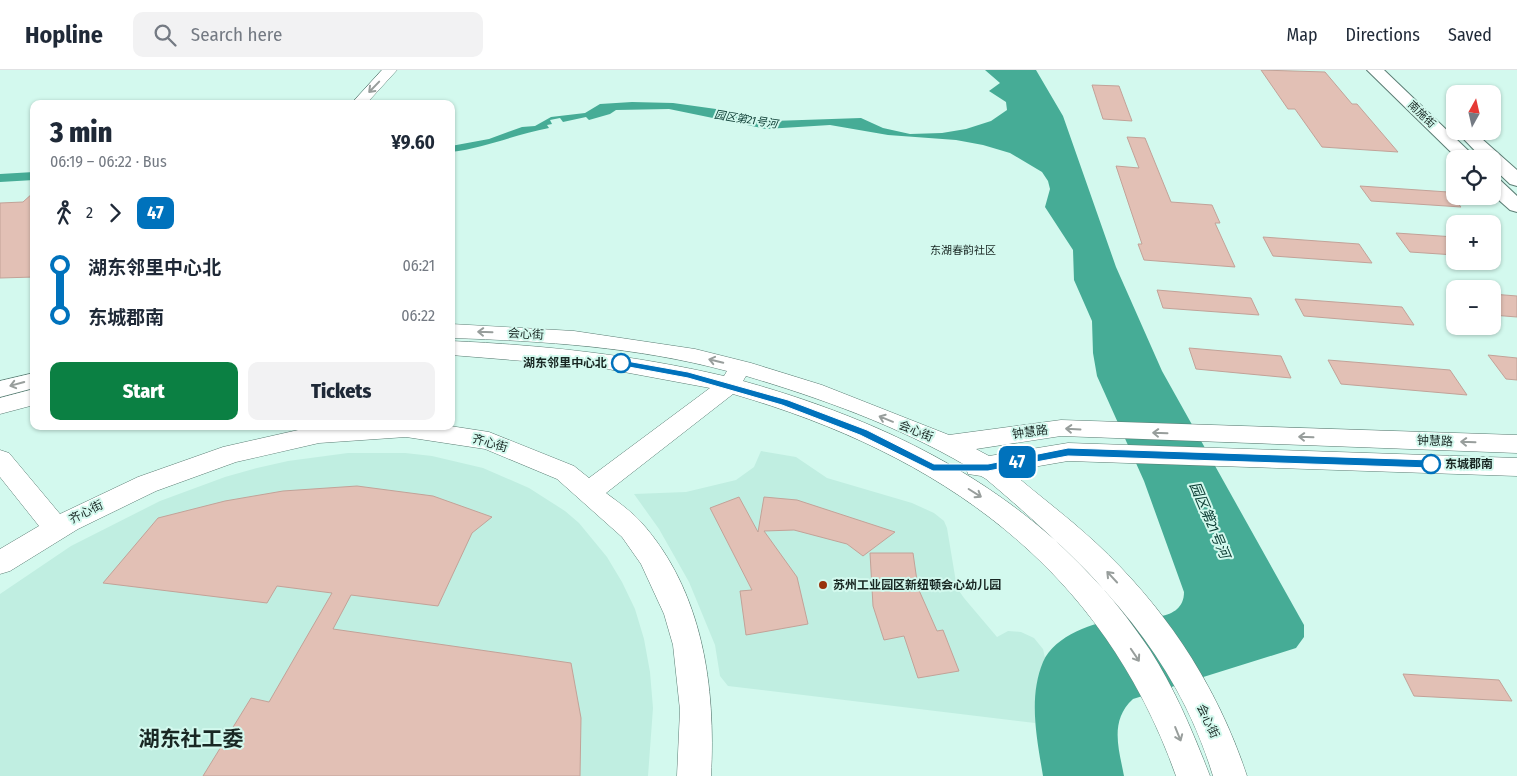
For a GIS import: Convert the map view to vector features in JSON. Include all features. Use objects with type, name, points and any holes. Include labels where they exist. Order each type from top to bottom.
[{"type":"main road","name":"南施街","points":[[1375,70],[1459,150]]},
{"type":"main road","name":"南施街","points":[[1396,70],[1433,104]]},
{"type":"main road","points":[[1474,140],[1517,180]]},
{"type":"main road","points":[[1501,191],[1517,206]]},
{"type":"street","points":[[362,100],[390,70]]},
{"type":"street","points":[[378,100],[406,70]]},
{"type":"street","name":"会心街","points":[[455,331],[575,338],[695,356],[735,376],[864,433],[933,468],[996,507],[1045,548],[1109,617],[1160,693],[1184,750],[1192,776]]},
{"type":"street","name":"会心街","points":[[455,348],[574,356],[684,374],[735,376],[839,399],[947,444],[988,467],[1070,535],[1114,579],[1144,614],[1191,685],[1212,726],[1230,776]]},
{"type":"street","points":[[592,490],[735,376]]},
{"type":"street","points":[[0,389],[30,381]]},
{"type":"street","points":[[0,406],[30,398]]},
{"type":"street","name":"钟慧路","points":[[947,444],[1060,428],[1122,432],[1517,444]]},
{"type":"street","name":"齐心街","points":[[0,563],[56,528],[153,480],[224,454],[292,438],[356,430],[418,430],[475,438],[528,455],[553,466],[592,490],[614,510],[640,540],[658,566],[681,620],[692,664],[697,704],[697,747],[694,776]]},
{"type":"street","points":[[933,468],[947,444]]},
{"type":"street","name":"钟慧路","points":[[933,468],[988,467],[1068,452],[1517,467]]},
{"type":"street","points":[[0,458],[56,528]]},
{"type":"shaded area","name":"苏州工业园区新纽顿会心幼儿园","points":[[761,451],[796,457],[827,478],[912,503],[934,513],[944,521],[947,528],[957,588],[964,598],[997,637],[1008,631],[1021,632],[1034,638],[1043,649],[1045,658],[1037,687],[1035,723],[728,686],[720,676],[715,645],[689,582],[659,529],[634,494],[686,492],[736,480],[754,467]]},
{"type":"shaded area","points":[[348,453],[405,453],[432,456],[483,468],[529,488],[565,511],[579,523],[607,557],[622,582],[635,609],[644,639],[650,672],[653,708],[648,776],[0,776],[0,594],[71,546],[160,501],[225,477],[257,468],[288,461]]},
{"type":"water","name":"园区第21号河","points":[[985,70],[1036,70],[1063,116],[1116,267],[1162,371],[1304,625],[1304,637],[1296,648],[1133,699],[1121,717],[1118,726],[1118,746],[1124,776],[1043,776],[1035,719],[1038,676],[1043,662],[1049,653],[1056,644],[1066,637],[1099,623],[1170,614],[1182,602],[1184,592],[1144,481],[1097,376],[1093,353],[1092,321],[1074,280],[1073,250],[1045,207],[1050,189],[1048,181],[1042,172],[1010,153],[956,140],[888,135],[830,125],[766,129],[669,109],[616,110],[610,114],[589,120],[586,117],[563,122],[560,118],[550,120],[552,124],[547,125],[549,128],[455,151],[455,145],[489,139],[522,127],[535,126],[551,117],[585,113],[600,104],[632,102],[673,103],[716,109],[773,121],[861,118],[883,128],[910,134],[942,133],[966,129],[991,121],[1007,110],[1006,102],[989,91],[1000,83]]},
{"type":"water","points":[[30,172],[30,180],[0,182],[0,174]]},
{"type":"building","points":[[1261,70],[1325,72],[1352,104],[1357,104],[1398,152],[1322,147],[1295,109],[1288,109]]},
{"type":"building","points":[[1092,85],[1119,86],[1132,121],[1103,119]]},
{"type":"building","points":[[1127,137],[1145,138],[1171,202],[1212,205],[1220,223],[1215,223],[1235,267],[1144,260],[1138,244],[1142,244],[1116,166],[1139,168]]},
{"type":"building","points":[[1360,186],[1446,192],[1446,205],[1459,205],[1461,207],[1371,201]]},
{"type":"building","points":[[30,196],[30,277],[0,278],[0,203],[23,202]]},
{"type":"building","points":[[1396,233],[1446,236],[1446,254],[1410,252]]},
{"type":"building","points":[[1263,237],[1359,244],[1372,263],[1273,256]]},
{"type":"building","points":[[1157,290],[1251,298],[1259,315],[1163,308]]},
{"type":"building","points":[[1501,295],[1517,296],[1517,317],[1501,316]]},
{"type":"building","points":[[1295,299],[1402,307],[1414,325],[1304,316]]},
{"type":"building","points":[[1189,348],[1281,356],[1291,378],[1196,369]]},
{"type":"building","points":[[1488,355],[1517,358],[1517,380],[1506,379]]},
{"type":"building","points":[[1328,360],[1450,370],[1467,395],[1341,384]]},
{"type":"building","points":[[357,486],[433,496],[492,517],[472,533],[438,606],[351,595],[333,629],[571,663],[581,718],[580,776],[203,776],[251,698],[269,702],[332,593],[277,586],[267,603],[103,583],[158,518],[225,501],[283,491]]},
{"type":"building","points":[[739,497],[758,532],[764,497],[797,500],[895,532],[863,556],[847,544],[794,530],[764,531],[797,577],[808,624],[746,635],[740,591],[752,590],[710,508]]},
{"type":"building","points":[[870,553],[913,553],[918,588],[937,631],[943,630],[959,671],[918,678],[904,636],[884,640],[873,606]]},
{"type":"building","points":[[1403,674],[1499,680],[1512,701],[1414,696]]},
{"type":"bus line","name":"47","points":[[621,363],[688,375],[729,385],[785,403],[864,433],[933,468],[988,467],[1068,452],[1431,464]]},
{"type":"place","name":"湖东邻里中心北","points":[[621,363]]},
{"type":"place","name":"东城郡南","points":[[1431,464]]},
{"type":"place","name":"苏州工业园区新纽顿会心幼儿园","points":[[823,585]]},
{"type":"district","name":"东湖春韵社区","points":[[963,250]]},
{"type":"district","name":"湖东社工委","points":[[191,739]]}]
